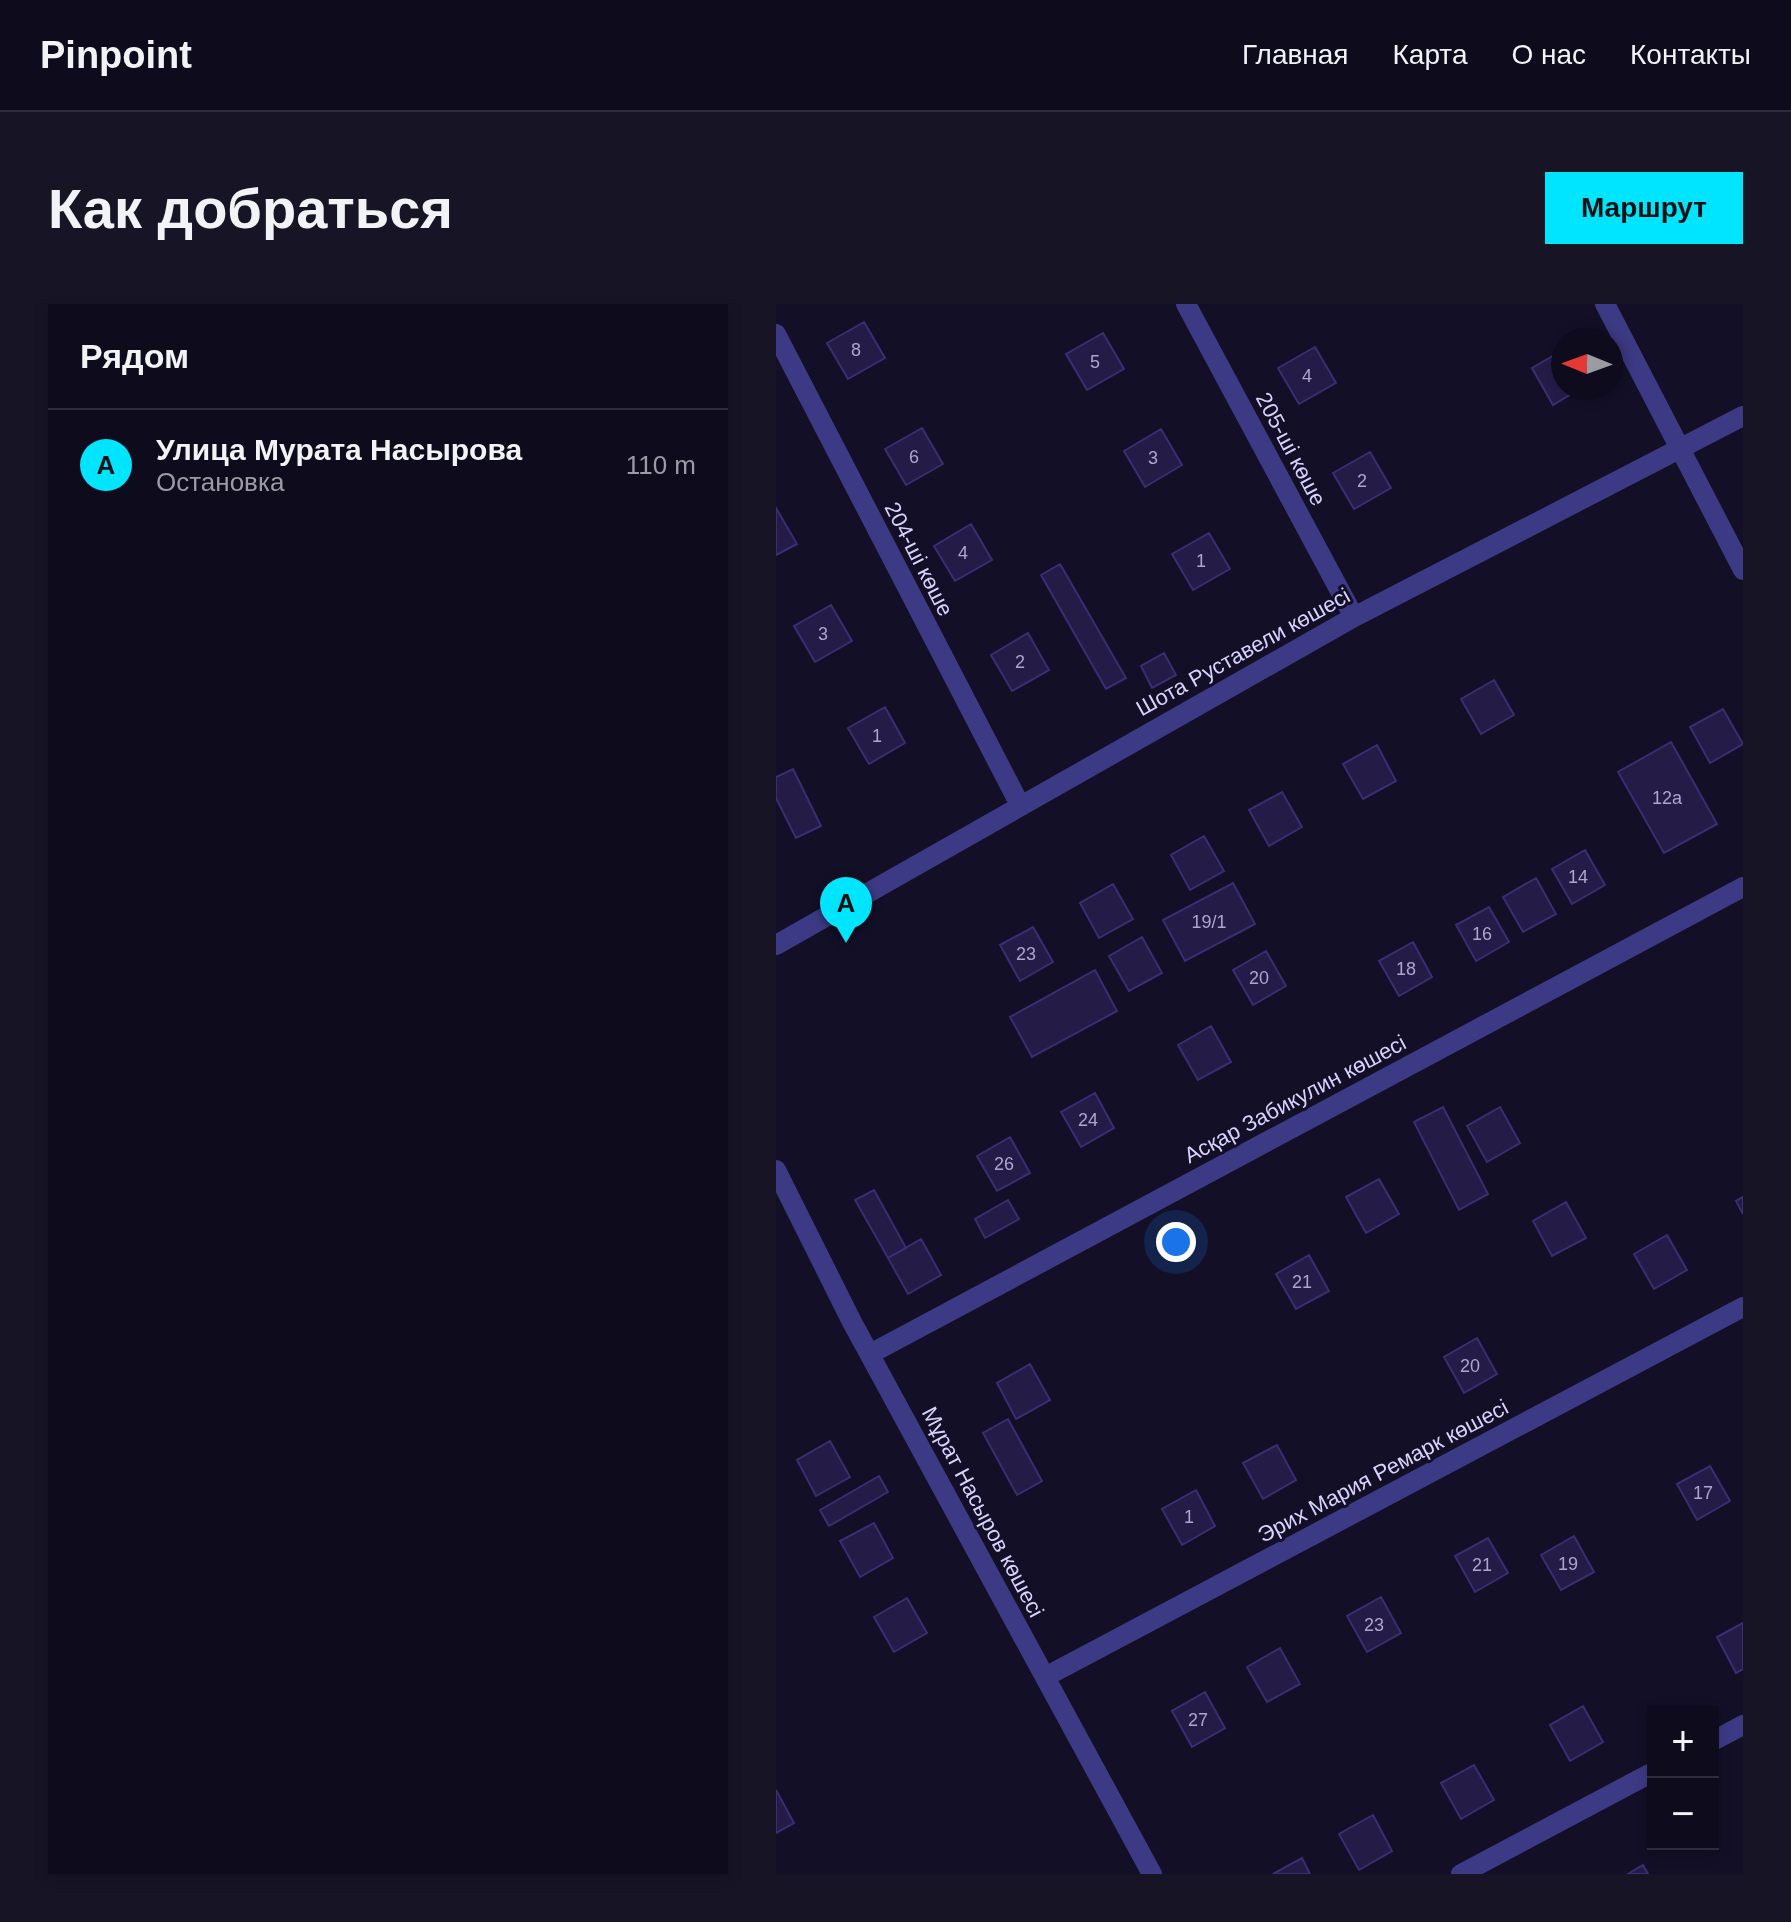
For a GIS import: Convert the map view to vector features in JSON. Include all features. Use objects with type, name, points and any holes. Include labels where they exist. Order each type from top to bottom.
[{"type":"street","name":"205-ші көше","points":[[1186,304],[1354,617]]},
{"type":"street","points":[[1605,304],[1743,570]]},
{"type":"street","name":"204-ші көше","points":[[776,334],[1020,805]]},
{"type":"street","name":"Шота Руставели көшесі","points":[[776,945],[1354,617],[1743,416]]},
{"type":"street","name":"Асқар Забикулин көшесі","points":[[870,1354],[1743,887]]},
{"type":"street","name":"Мұрат Насыров көшесі","points":[[776,1170],[870,1354],[1152,1874]]},
{"type":"street","name":"Эрих Мария Ремарк көшесі","points":[[1045,1677],[1743,1307]]},
{"type":"street","points":[[1719,1738],[1743,1725]]},
{"type":"street","points":[[1461,1874],[1647,1775]]},
{"type":"building","points":[[864,322],[885,358],[848,379],[827,343]]},
{"type":"building","points":[[1103,333],[1124,369],[1087,390],[1066,354]]},
{"type":"building","points":[[1315,347],[1336,383],[1299,404],[1278,368]]},
{"type":"building","points":[[1551,357],[1551,400],[1561,400],[1553,405],[1532,368]]},
{"type":"building","points":[[922,428],[943,464],[906,485],[885,449]]},
{"type":"building","points":[[1161,429],[1182,465],[1145,487],[1124,451]]},
{"type":"building","points":[[1370,452],[1391,488],[1354,509],[1333,473]]},
{"type":"building","points":[[776,508],[797,544],[776,555]]},
{"type":"building","points":[[971,524],[992,560],[955,581],[934,546]]},
{"type":"building","points":[[1209,533],[1230,569],[1193,590],[1172,554]]},
{"type":"building","points":[[1060,564],[1126,678],[1106,689],[1041,575]]},
{"type":"building","points":[[831,605],[852,641],[815,662],[794,626]]},
{"type":"building","points":[[1028,633],[1049,670],[1012,691],[991,655]]},
{"type":"building","points":[[1164,653],[1176,675],[1152,688],[1141,666]]},
{"type":"building","points":[[1494,680],[1514,715],[1481,734],[1461,699]]},
{"type":"building","points":[[885,707],[905,743],[869,764],[848,728]]},
{"type":"building","points":[[1723,709],[1743,744],[1710,763],[1690,727]]},
{"type":"building","points":[[1671,742],[1717,824],[1664,853],[1618,772]]},
{"type":"building","points":[[1377,745],[1396,781],[1363,799],[1343,764]]},
{"type":"building","points":[[793,769],[821,826],[796,838],[776,798],[776,777]]},
{"type":"building","points":[[1282,792],[1302,827],[1269,846],[1249,810]]},
{"type":"building","points":[[1204,836],[1224,871],[1190,890],[1171,855]]},
{"type":"building","points":[[1585,850],[1605,885],[1572,904],[1552,869]]},
{"type":"building","points":[[1536,878],[1556,914],[1523,932],[1503,897]]},
{"type":"building","points":[[1233,883],[1255,924],[1185,961],[1163,920]]},
{"type":"building","points":[[1113,884],[1133,919],[1099,938],[1080,903]]},
{"type":"building","points":[[1489,907],[1509,942],[1476,961],[1456,925]]},
{"type":"building","points":[[1033,927],[1053,962],[1020,981],[1000,945]]},
{"type":"building","points":[[1142,937],[1162,973],[1129,991],[1109,956]]},
{"type":"building","points":[[1413,942],[1432,977],[1399,996],[1379,961]]},
{"type":"building","points":[[1266,951],[1286,986],[1253,1005],[1233,970]]},
{"type":"building","points":[[1095,970],[1117,1011],[1032,1057],[1010,1017]]},
{"type":"building","points":[[1211,1026],[1231,1062],[1198,1080],[1178,1045]]},
{"type":"building","points":[[1095,1093],[1114,1128],[1081,1147],[1061,1112]]},
{"type":"building","points":[[1443,1107],[1488,1194],[1459,1210],[1414,1122]]},
{"type":"building","points":[[1500,1107],[1520,1143],[1487,1162],[1467,1126]]},
{"type":"building","points":[[1010,1137],[1030,1173],[997,1191],[977,1156]]},
{"type":"building","points":[[1379,1179],[1399,1214],[1366,1233],[1346,1197]]},
{"type":"building","points":[[874,1190],[906,1248],[888,1258],[855,1200]]},
{"type":"building","points":[[1743,1197],[1743,1214],[1736,1201]]},
{"type":"building","points":[[1008,1200],[1019,1219],[985,1238],[975,1219]]},
{"type":"building","points":[[1566,1202],[1586,1238],[1552,1256],[1533,1221]]},
{"type":"building","points":[[1667,1235],[1687,1270],[1654,1289],[1634,1254]]},
{"type":"building","points":[[921,1239],[941,1275],[908,1294],[888,1258]]},
{"type":"building","points":[[1309,1255],[1329,1291],[1296,1309],[1276,1274]]},
{"type":"building","points":[[1477,1338],[1497,1374],[1464,1393],[1444,1357]]},
{"type":"building","points":[[1030,1364],[1050,1400],[1016,1419],[997,1383]]},
{"type":"building","points":[[1008,1419],[1042,1481],[1017,1495],[983,1433]]},
{"type":"building","points":[[830,1441],[850,1477],[816,1496],[797,1460]]},
{"type":"building","points":[[1277,1445],[1296,1480],[1263,1499],[1243,1463]]},
{"type":"building","points":[[1710,1466],[1730,1501],[1697,1520],[1677,1484]]},
{"type":"building","points":[[879,1476],[888,1492],[829,1526],[820,1510]]},
{"type":"building","points":[[1196,1490],[1215,1526],[1182,1545],[1162,1509]]},
{"type":"building","points":[[874,1523],[893,1558],[860,1577],[840,1541]]},
{"type":"building","points":[[1574,1536],[1594,1572],[1561,1590],[1541,1555]]},
{"type":"building","points":[[1488,1538],[1508,1573],[1475,1592],[1455,1556]]},
{"type":"building","points":[[1381,1597],[1401,1633],[1367,1652],[1347,1616]]},
{"type":"building","points":[[907,1598],[927,1633],[894,1652],[874,1617]]},
{"type":"building","points":[[1743,1623],[1743,1669],[1736,1673],[1717,1637]]},
{"type":"building","points":[[1280,1648],[1300,1684],[1267,1702],[1247,1667]]},
{"type":"building","points":[[1205,1692],[1225,1728],[1192,1747],[1172,1711]]},
{"type":"building","points":[[1583,1706],[1603,1742],[1570,1761],[1550,1725]]},
{"type":"building","points":[[1474,1765],[1494,1800],[1461,1819],[1441,1783]]},
{"type":"building","points":[[776,1790],[794,1823],[776,1833]]},
{"type":"building","points":[[1373,1815],[1392,1851],[1359,1870],[1339,1834]]},
{"type":"building","points":[[1302,1858],[1310,1874],[1273,1874]]},
{"type":"building","points":[[1643,1865],[1648,1874],[1628,1874]]},
{"type":"place","name":"Улица Мурата Насырова","points":[[846,943]]}]
